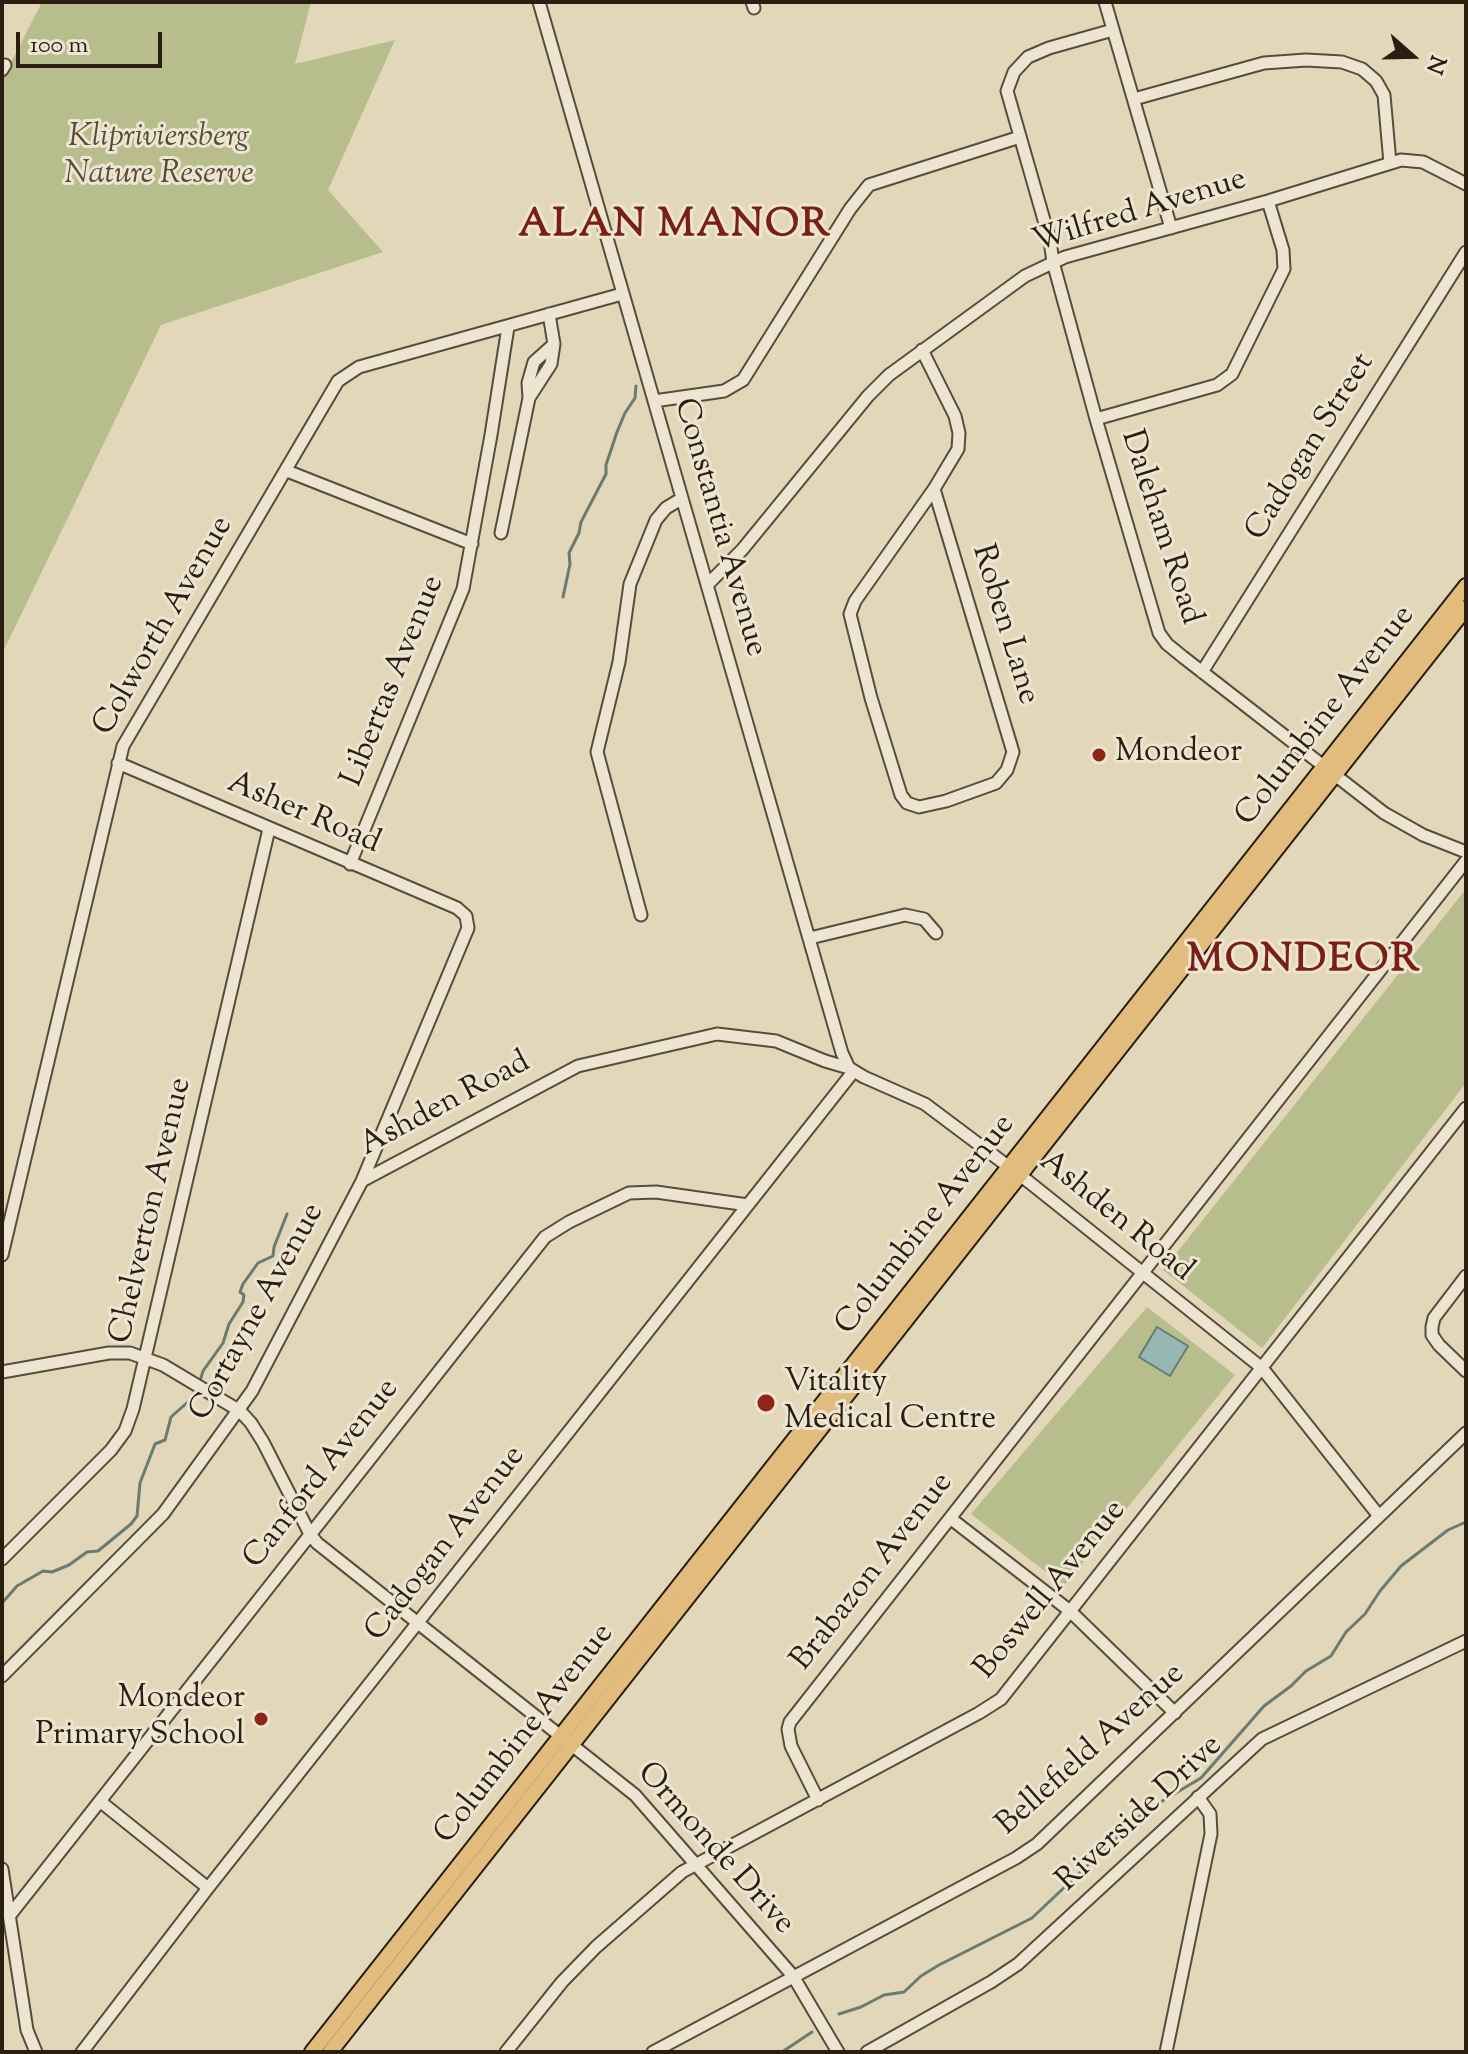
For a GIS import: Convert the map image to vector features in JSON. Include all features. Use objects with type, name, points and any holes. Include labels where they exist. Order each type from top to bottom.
[{"type":"main road","name":"Columbine Avenue","points":[[312,2052],[330,2044],[1014,1171],[1457,612],[1466,586]]},
{"type":"street","name":"Constantia Avenue","points":[[539,2],[842,1053],[851,1070]]},
{"type":"street","points":[[1105,2],[1171,228]]},
{"type":"street","name":"Daleham Road","points":[[1113,30],[1028,57],[1020,63],[1007,91],[1047,229],[1053,262],[1096,419],[1159,633],[1167,644],[1202,672],[1395,821],[1466,852]]},
{"type":"street","points":[[1134,99],[1264,63],[1306,60],[1342,62],[1362,69],[1376,81],[1384,95],[1390,163]]},
{"type":"street","points":[[654,401],[724,391],[739,384],[748,375],[850,209],[869,185],[1020,137]]},
{"type":"street","name":"Wilfred Avenue","points":[[707,585],[742,550],[868,396],[889,375],[1025,276],[1053,262],[1409,159],[1423,162],[1466,184]]},
{"type":"street","points":[[1096,419],[1217,385],[1232,374],[1284,269],[1283,250],[1268,201]]},
{"type":"street","name":"Cadogan Street","points":[[1202,672],[1466,252]]},
{"type":"street","name":"Colworth Avenue","points":[[2,1255],[118,763],[133,728],[343,375],[359,367],[423,348],[622,294]]},
{"type":"street","points":[[501,533],[529,398],[528,383],[534,362],[554,344],[549,314]]},
{"type":"street","name":"Libertas Avenue","points":[[350,864],[458,604],[472,544],[508,327]]},
{"type":"street","points":[[922,350],[947,397],[959,433],[953,461],[934,489]]},
{"type":"street","points":[[287,471],[472,544]]},
{"type":"street","name":"Roben Lane","points":[[934,489],[1013,744],[1011,762],[1004,775],[991,785],[919,807],[905,802],[871,698],[850,614],[855,601],[934,489]]},
{"type":"street","points":[[641,915],[597,752],[619,662],[630,584],[656,520],[666,508],[681,499]]},
{"type":"street","name":"Asher Road","points":[[118,763],[457,908],[466,916]]},
{"type":"street","name":"Chelverton Avenue","points":[[2,1559],[121,1438],[133,1409],[269,829]]},
{"type":"street","name":"Brabazon Avenue","points":[[818,1800],[791,1746],[790,1722],[1466,861]]},
{"type":"street","points":[[810,938],[905,915],[924,919],[936,933]]},
{"type":"street","name":"Cortayne Avenue","points":[[2,1676],[163,1514],[240,1411],[362,1181],[466,933],[466,916]]},
{"type":"street","name":"Ashden Road","points":[[362,1181],[578,1066],[701,1036],[731,1034],[776,1041],[851,1070],[934,1109],[1014,1171],[1262,1368],[1379,1516]]},
{"type":"street","name":"Cadogan Avenue","points":[[82,2052],[851,1070]]},
{"type":"street","name":"Boswell Avenue","points":[[506,2052],[562,1982],[596,1947],[673,1879],[992,1706],[1008,1691],[1466,1108]]},
{"type":"street","name":"Canford Avenue","points":[[10,1915],[536,1246],[552,1232],[618,1196],[639,1192],[748,1205]]},
{"type":"street","points":[[1466,1276],[1434,1318],[1432,1335],[1466,1371]]},
{"type":"street","name":"Ormonde Drive","points":[[2,1372],[118,1352],[144,1357],[198,1384],[240,1411],[263,1442],[310,1534],[334,1558],[635,1795],[793,1976],[838,2052]]},
{"type":"street","name":"Bellefield Avenue","points":[[653,2052],[1027,1851],[1466,1433]]},
{"type":"street","points":[[950,1518],[1070,1611],[1175,1713]]},
{"type":"street","name":"Riverside Drive","points":[[867,2052],[1018,1964],[1253,1746],[1273,1732],[1466,1641]]},
{"type":"street","points":[[1166,2052],[1211,1834],[1210,1814],[1198,1797]]},
{"type":"street","points":[[101,1802],[208,1888]]},
{"type":"street","points":[[2,1869],[27,2030],[36,2052]]},
{"type":"green space","name":"Klipriviersberg Nature Reserve","points":[[42,2],[311,2],[295,64],[395,40],[328,190],[383,252],[161,325],[2,654],[2,80]]},
{"type":"green space","points":[[1466,889],[1466,1083],[1262,1348],[1163,1270]]},
{"type":"green space","points":[[1147,1307],[1235,1375],[1064,1586],[971,1514]]},
{"type":"water","points":[[1157,1327],[1188,1346],[1170,1376],[1139,1357]]},
{"type":"waterway","points":[[563,597],[570,564],[569,553],[606,474],[617,432],[635,398],[636,386]]},
{"type":"waterway","points":[[200,1381],[243,1302],[244,1295],[240,1292],[243,1284],[258,1263],[273,1256],[287,1214]]},
{"type":"waterway","points":[[2,1603],[17,1586],[43,1571],[52,1572],[87,1552],[98,1551],[131,1524],[137,1516],[140,1483],[155,1444],[165,1440],[171,1417],[189,1401],[197,1388]]},
{"type":"waterway","points":[[839,2014],[884,1995],[904,1992],[939,1965],[1032,1918],[1144,1812],[1201,1778],[1264,1706],[1306,1671],[1331,1656],[1346,1632],[1365,1614],[1401,1566],[1448,1530],[1466,1522]]},
{"type":"waterway","points":[[782,2052],[812,2032]]},
{"type":"place","name":"Mondeor","points":[[1099,755]]},
{"type":"place","name":"Vitality Medical Centre","points":[[766,1403]]},
{"type":"place","name":"Mondeor Primary School","points":[[261,1719]]},
{"type":"district","name":"ALAN MANOR","points":[[675,228]]},
{"type":"district","name":"MONDEOR","points":[[1304,963]]}]
